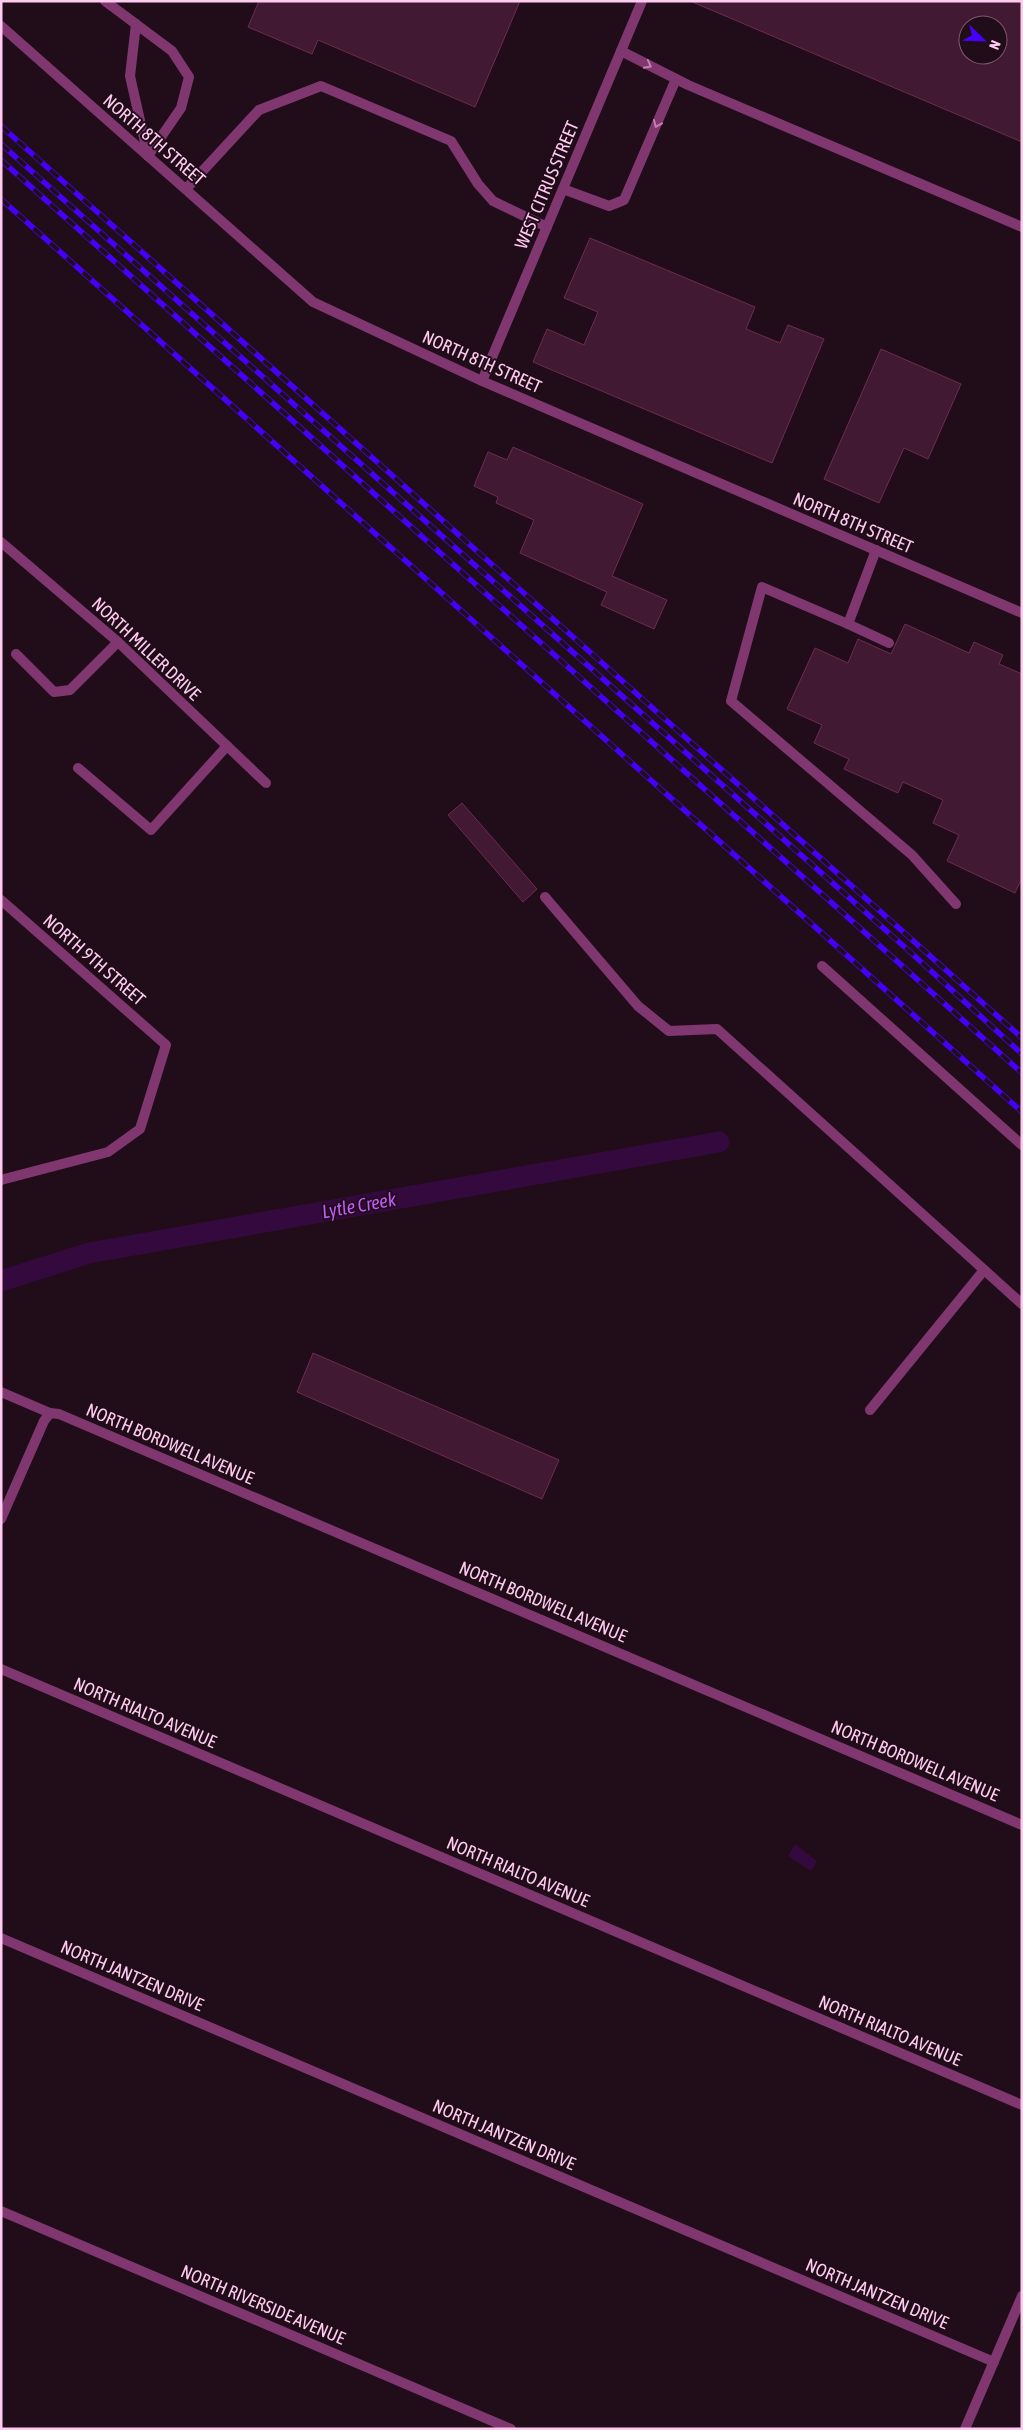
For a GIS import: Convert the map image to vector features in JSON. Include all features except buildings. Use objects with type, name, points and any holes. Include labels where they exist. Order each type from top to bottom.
[{"type":"street","points":[[105,1],[172,51],[189,77],[180,108],[148,156]]},
{"type":"street","name":"WEST CITRUS STREET","points":[[482,381],[642,1]]},
{"type":"street","points":[[136,24],[130,76],[148,156]]},
{"type":"street","name":"NORTH 8TH STREET","points":[[1,26],[313,302],[482,381],[1022,613]]},
{"type":"street","points":[[621,51],[676,79],[1022,227]]},
{"type":"street","points":[[563,189],[609,206],[624,200],[676,79]]},
{"type":"street","points":[[186,189],[259,110],[321,86],[451,141],[478,184],[493,202],[547,227]]},
{"type":"street","name":"NORTH MILLER DRIVE","points":[[1,542],[118,642],[266,784]]},
{"type":"street","points":[[848,624],[876,550]]},
{"type":"street","points":[[889,643],[762,587],[731,701],[912,855],[956,904]]},
{"type":"street","points":[[16,654],[54,692],[70,690],[118,642]]},
{"type":"street","points":[[78,768],[151,830],[227,746]]},
{"type":"street","points":[[545,897],[638,1006],[669,1031],[717,1029],[1022,1304]]},
{"type":"street","name":"NORTH 9TH STREET","points":[[1,900],[166,1045],[140,1129],[108,1152],[1,1180]]},
{"type":"street","points":[[822,966],[1022,1145]]},
{"type":"street","points":[[870,1410],[984,1270]]},
{"type":"street","name":"NORTH BORDWELL AVENUE","points":[[1,1392],[50,1413],[59,1414],[1022,1825]]},
{"type":"street","points":[[1,1519],[44,1421],[50,1413]]},
{"type":"street","name":"NORTH RIALTO AVENUE","points":[[1,1669],[1022,2105]]},
{"type":"street","name":"NORTH JANTZEN DRIVE","points":[[1,1938],[994,2362]]},
{"type":"street","name":"NORTH RIVERSIDE AVENUE","points":[[1,2211],[511,2429]]},
{"type":"street","points":[[965,2429],[1022,2296]]},
{"type":"shaded area","points":[[795,1844],[817,1861],[811,1871],[788,1856]]},
{"type":"waterway","name":"Lytle Creek","points":[[1,1281],[89,1253],[719,1142]]},
{"type":"railway","points":[[1,126],[1022,1038]]},
{"type":"railway","points":[[1,144],[908,950],[1022,1054]]},
{"type":"railway","points":[[1,160],[1022,1073]]},
{"type":"railway","points":[[1,199],[1022,1112]]}]
